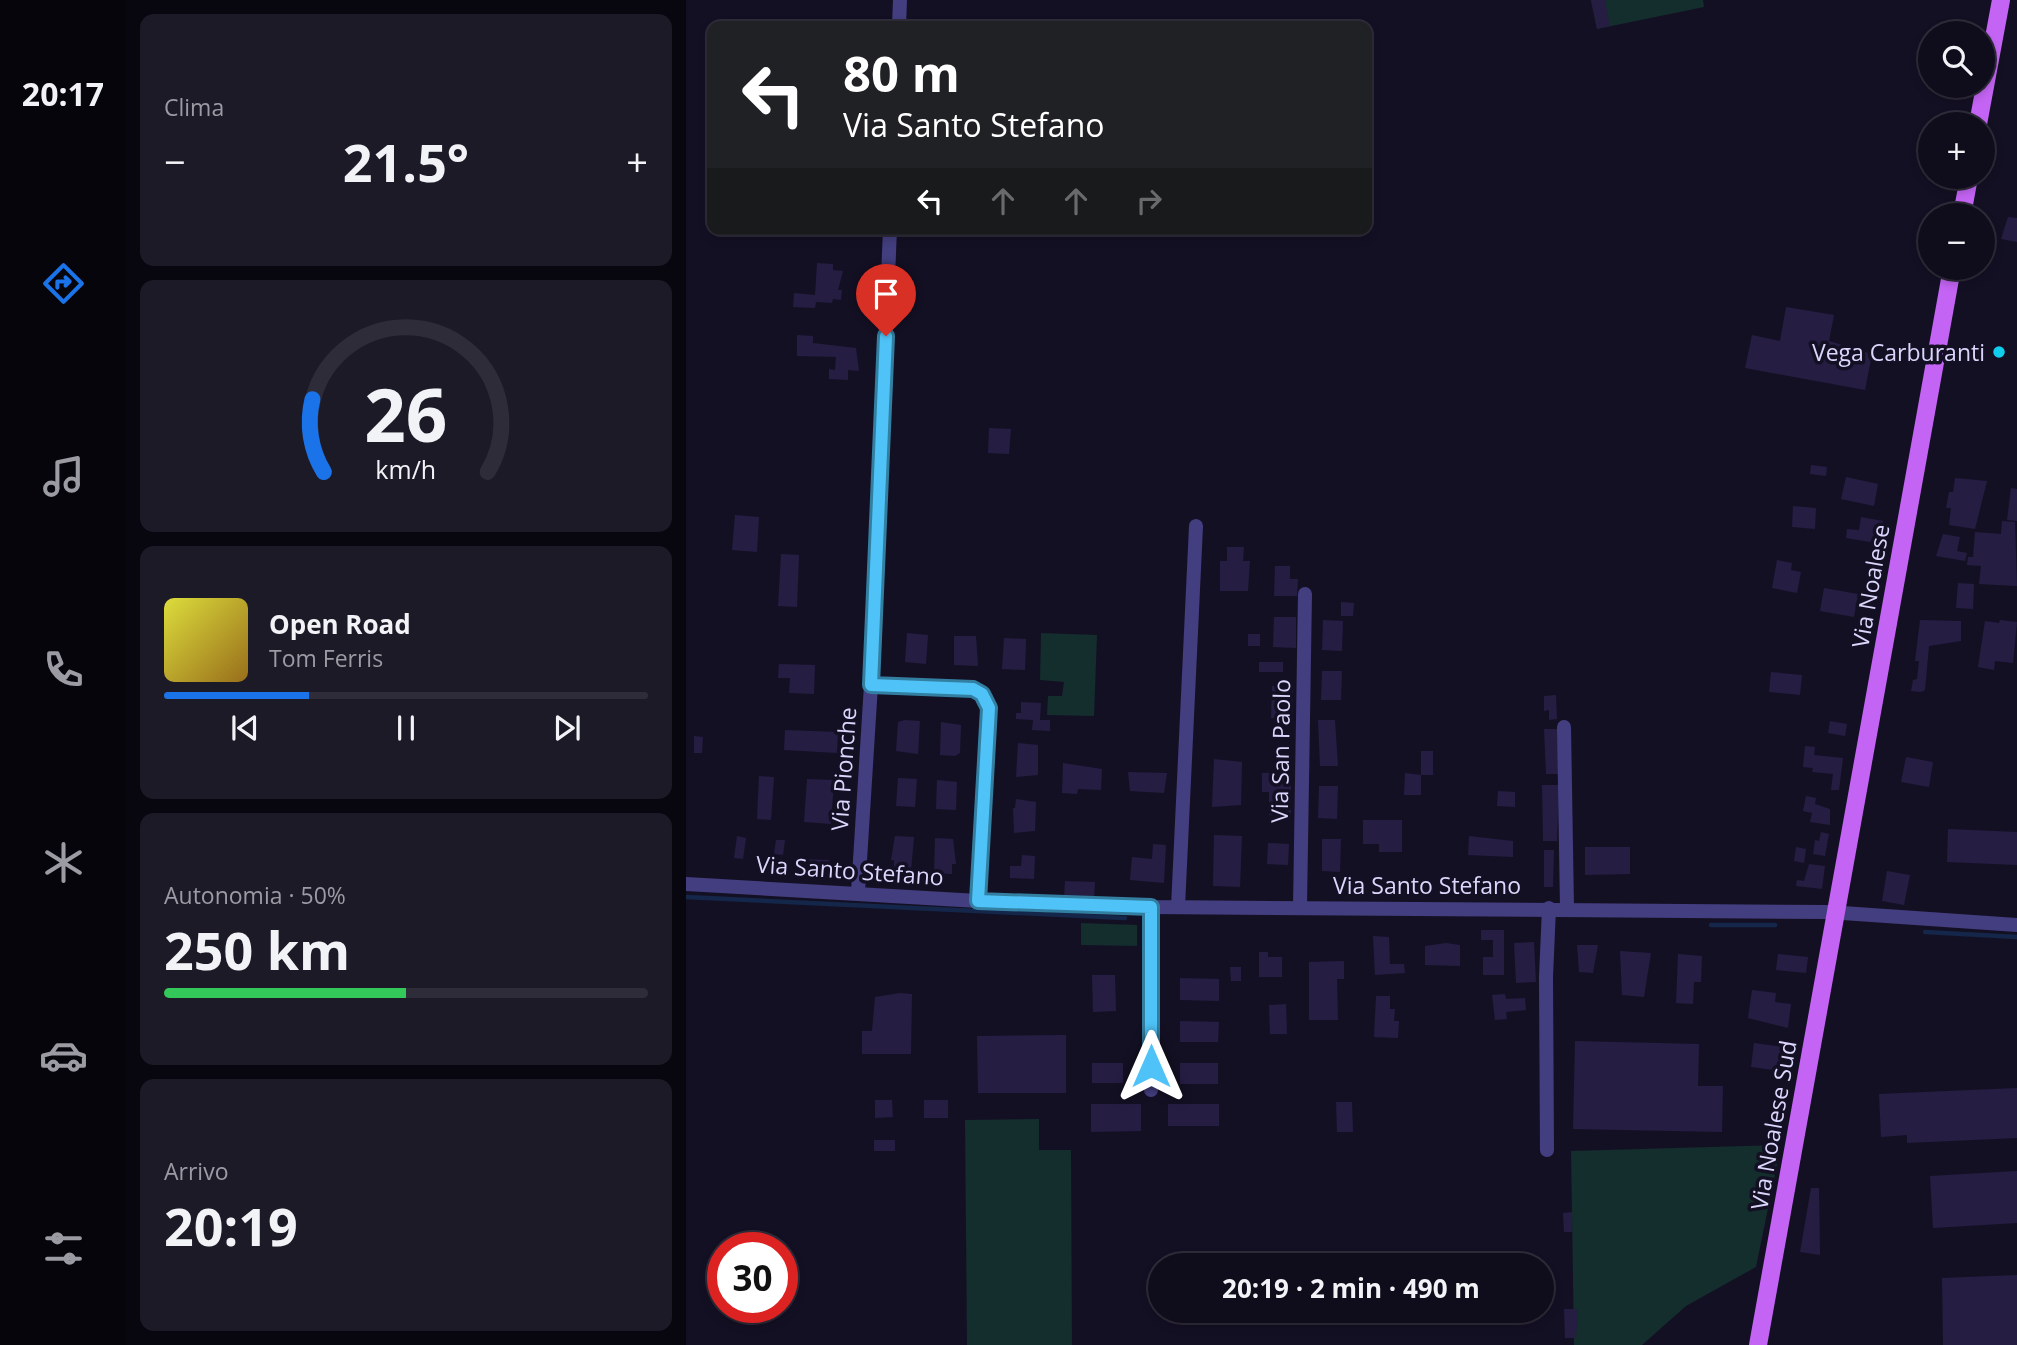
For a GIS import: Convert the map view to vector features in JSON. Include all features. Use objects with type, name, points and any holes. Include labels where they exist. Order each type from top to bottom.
[{"type":"main road","points":[[1980,112],[2001,0]]},
{"type":"main road","name":"Via Noalese","points":[[1837,913],[1950,280]]},
{"type":"main road","name":"Via Noalese Sud","points":[[1758,1345],[1837,913]]},
{"type":"street","points":[[899,21],[900,0]]},
{"type":"street","name":"Via Pionche","points":[[858,892],[871,685],[890,235]]},
{"type":"street","points":[[1178,908],[1196,526]]},
{"type":"street","name":"Via San Paolo","points":[[1300,907],[1305,594]]},
{"type":"street","points":[[871,685],[973,689],[986,700],[989,708],[978,901]]},
{"type":"street","points":[[1564,727],[1567,908]]},
{"type":"street","name":"Via Santo Stefano","points":[[686,884],[978,901],[1178,908],[1567,908],[1837,913],[2017,925]]},
{"type":"street","points":[[1151,907],[1151,1090]]},
{"type":"street","name":"Via Santo Stefano","points":[[1547,1150],[1546,977],[1549,908]]},
{"type":"green space","points":[[1591,0],[1703,0],[1704,7],[1597,29]]},
{"type":"green space","points":[[1041,633],[1097,635],[1094,716],[1047,715],[1048,696],[1062,696],[1064,682],[1040,680]]},
{"type":"green space","points":[[1081,923],[1137,925],[1137,946],[1081,945]]},
{"type":"green space","points":[[1039,1119],[1039,1150],[1071,1150],[1072,1345],[967,1345],[965,1120]]},
{"type":"green space","points":[[1781,1145],[1756,1267],[1686,1306],[1642,1345],[1574,1345],[1571,1151]]},
{"type":"building","points":[[1591,0],[1605,0],[1610,26],[1597,29]]},
{"type":"building","points":[[2008,217],[2017,218],[2017,242],[2001,239]]},
{"type":"building","points":[[817,263],[833,264],[833,270],[843,271],[838,290],[842,290],[841,300],[833,299],[832,303],[816,302],[815,308],[793,307],[794,293],[815,295]]},
{"type":"building","points":[[1786,307],[1834,315],[1829,341],[1872,354],[1865,390],[1745,368],[1752,335],[1780,341]]},
{"type":"building","points":[[797,335],[813,336],[813,343],[856,348],[859,371],[848,370],[848,380],[829,379],[829,369],[835,370],[836,357],[797,356]]},
{"type":"building","points":[[989,428],[1011,429],[1009,454],[988,453]]},
{"type":"building","points":[[1811,465],[1827,467],[1826,476],[1810,474]]},
{"type":"building","points":[[1846,477],[1878,484],[1874,506],[1841,499]]},
{"type":"building","points":[[1955,478],[1987,481],[1975,529],[1949,525],[1951,508],[1946,508],[1949,492],[1953,492]]},
{"type":"building","points":[[2011,488],[2017,489],[2017,521],[2007,520]]},
{"type":"building","points":[[1793,506],[1816,508],[1815,529],[1792,527]]},
{"type":"building","points":[[735,515],[759,517],[757,552],[732,550]]},
{"type":"building","points":[[1861,517],[1883,521],[1882,544],[1846,538],[1847,529],[1859,530]]},
{"type":"building","points":[[2002,521],[2015,522],[2017,586],[1979,584],[1981,566],[1967,565],[1968,557],[1973,557],[1975,532],[2001,534]]},
{"type":"building","points":[[1943,534],[1960,537],[1957,551],[1967,553],[1965,561],[1936,556]]},
{"type":"building","points":[[1227,547],[1244,547],[1243,561],[1250,561],[1248,591],[1220,591],[1220,561],[1227,561]]},
{"type":"building","points":[[781,554],[799,555],[797,607],[778,606]]},
{"type":"building","points":[[1777,560],[1792,563],[1791,570],[1801,572],[1797,593],[1772,588]]},
{"type":"building","points":[[1275,566],[1290,566],[1290,579],[1298,579],[1297,596],[1274,596]]},
{"type":"building","points":[[1958,583],[1974,584],[1973,609],[1956,608]]},
{"type":"building","points":[[1824,588],[1858,594],[1854,617],[1820,611]]},
{"type":"building","points":[[1341,602],[1354,603],[1353,616],[1341,616]]},
{"type":"building","points":[[1274,617],[1296,617],[1296,648],[1273,647]]},
{"type":"building","points":[[1323,620],[1343,621],[1342,651],[1322,650]]},
{"type":"building","points":[[1920,620],[1961,621],[1961,641],[1929,646],[1925,690],[1921,692],[1911,691],[1913,680],[1917,679],[1919,661],[1915,661]]},
{"type":"building","points":[[2000,620],[2017,622],[2013,663],[1995,661],[1994,670],[1978,667],[1985,621],[1999,623]]},
{"type":"building","points":[[907,633],[928,635],[926,664],[905,662]]},
{"type":"building","points":[[1248,634],[1260,634],[1260,646],[1248,646]]},
{"type":"building","points":[[954,636],[976,636],[978,666],[954,665]]},
{"type":"building","points":[[1004,638],[1026,639],[1025,670],[1002,669]]},
{"type":"building","points":[[1259,662],[1283,662],[1283,672],[1259,672]]},
{"type":"building","points":[[779,664],[815,665],[814,694],[789,693],[790,678],[778,678]]},
{"type":"building","points":[[1322,671],[1342,671],[1341,700],[1321,700]]},
{"type":"building","points":[[1771,672],[1802,675],[1800,695],[1769,692]]},
{"type":"building","points":[[1272,686],[1293,687],[1292,719],[1271,718]]},
{"type":"building","points":[[1556,695],[1557,719],[1549,720],[1549,710],[1544,711],[1544,696]]},
{"type":"building","points":[[1021,702],[1041,703],[1040,720],[1050,720],[1050,731],[1032,730],[1033,720],[1016,719],[1016,713],[1021,713]]},
{"type":"building","points":[[1318,720],[1335,720],[1338,766],[1320,766]]},
{"type":"building","points":[[920,721],[918,754],[896,751],[898,722]]},
{"type":"building","points":[[1830,721],[1847,724],[1845,736],[1828,733]]},
{"type":"building","points":[[941,722],[961,725],[960,753],[955,756],[940,755]]},
{"type":"building","points":[[1544,729],[1559,729],[1561,774],[1546,774]]},
{"type":"building","points":[[785,730],[838,732],[837,753],[784,750]]},
{"type":"building","points":[[694,736],[703,737],[702,753],[694,753]]},
{"type":"building","points":[[1018,743],[1038,745],[1038,775],[1016,777]]},
{"type":"building","points":[[1805,746],[1815,747],[1814,755],[1843,758],[1839,790],[1831,790],[1833,774],[1812,772],[1813,768],[1803,767]]},
{"type":"building","points":[[1421,751],[1433,751],[1433,775],[1421,775]]},
{"type":"building","points":[[1906,757],[1933,762],[1929,787],[1901,782]]},
{"type":"building","points":[[1214,759],[1242,762],[1241,805],[1212,807]]},
{"type":"building","points":[[1063,763],[1102,769],[1101,790],[1078,789],[1077,794],[1062,793]]},
{"type":"building","points":[[1128,772],[1167,773],[1164,793],[1130,791]]},
{"type":"building","points":[[1262,773],[1279,773],[1278,783],[1291,783],[1291,815],[1269,815],[1269,792],[1262,792]]},
{"type":"building","points":[[1405,773],[1421,775],[1421,795],[1404,795]]},
{"type":"building","points":[[759,776],[774,777],[771,820],[757,819]]},
{"type":"building","points":[[898,778],[917,779],[915,807],[896,806]]},
{"type":"building","points":[[807,779],[834,780],[831,824],[804,822]]},
{"type":"building","points":[[937,780],[957,782],[956,810],[936,809]]},
{"type":"building","points":[[1542,785],[1559,785],[1557,841],[1543,841]]},
{"type":"building","points":[[1319,786],[1338,786],[1337,819],[1318,818]]},
{"type":"building","points":[[1498,791],[1515,792],[1515,807],[1497,806]]},
{"type":"building","points":[[1806,796],[1816,798],[1815,804],[1830,809],[1830,825],[1810,822],[1812,813],[1803,811]]},
{"type":"building","points":[[1016,799],[1036,802],[1035,831],[1014,833],[1013,808]]},
{"type":"building","points":[[1363,820],[1402,820],[1402,852],[1379,852],[1379,844],[1363,844]]},
{"type":"building","points":[[1948,829],[2017,832],[2017,865],[1947,862]]},
{"type":"building","points":[[1821,832],[1829,834],[1825,856],[1813,854],[1815,840],[1819,841]]},
{"type":"building","points":[[1214,835],[1242,836],[1240,887],[1213,886]]},
{"type":"building","points":[[737,836],[746,838],[743,859],[734,858]]},
{"type":"building","points":[[895,836],[914,837],[911,871],[894,870],[894,860],[891,860]]},
{"type":"building","points":[[1469,836],[1513,841],[1513,857],[1468,855]]},
{"type":"building","points":[[935,838],[953,839],[956,864],[952,864],[952,874],[934,873]]},
{"type":"building","points":[[1322,839],[1341,839],[1340,872],[1322,871]]},
{"type":"building","points":[[776,840],[785,840],[783,855],[774,854]]},
{"type":"building","points":[[1268,843],[1289,844],[1288,865],[1267,864]]},
{"type":"building","points":[[1153,844],[1166,845],[1164,883],[1130,880],[1132,857],[1152,859]]},
{"type":"building","points":[[1585,847],[1630,847],[1630,874],[1585,875]]},
{"type":"building","points":[[1796,847],[1806,849],[1804,863],[1794,861]]},
{"type":"building","points":[[1544,850],[1554,850],[1553,887],[1544,887]]},
{"type":"building","points":[[1022,855],[1035,856],[1034,879],[1010,878],[1010,866],[1021,866]]},
{"type":"building","points":[[800,859],[829,860],[829,879],[799,876]]},
{"type":"building","points":[[1809,864],[1825,866],[1822,889],[1796,886],[1797,880],[1804,881]]},
{"type":"building","points":[[1887,871],[1910,875],[1904,905],[1882,901]]},
{"type":"building","points":[[1065,881],[1095,882],[1094,899],[1064,898]]},
{"type":"building","points":[[1481,930],[1504,930],[1504,975],[1483,975],[1483,957],[1493,957],[1493,940],[1481,940]]},
{"type":"building","points":[[1373,936],[1389,937],[1390,964],[1404,964],[1405,973],[1375,975]]},
{"type":"building","points":[[1534,942],[1536,982],[1516,983],[1514,943]]},
{"type":"building","points":[[1446,943],[1460,945],[1460,966],[1425,965],[1425,946]]},
{"type":"building","points":[[1577,945],[1598,945],[1593,973],[1579,972]]},
{"type":"building","points":[[1620,951],[1651,953],[1644,997],[1622,995]]},
{"type":"building","points":[[1259,952],[1268,952],[1268,957],[1282,957],[1282,977],[1259,977]]},
{"type":"building","points":[[1678,954],[1702,956],[1701,982],[1694,982],[1693,1004],[1676,1003]]},
{"type":"building","points":[[1778,954],[1808,957],[1806,973],[1776,970]]},
{"type":"building","points":[[1344,961],[1344,979],[1337,979],[1338,1020],[1309,1020],[1309,962]]},
{"type":"building","points":[[1230,967],[1241,967],[1241,981],[1231,981]]},
{"type":"building","points":[[1092,975],[1115,975],[1116,1011],[1093,1012]]},
{"type":"building","points":[[1180,978],[1219,979],[1219,1001],[1180,1000]]},
{"type":"building","points":[[1752,990],[1776,993],[1775,1002],[1791,1004],[1788,1028],[1748,1018]]},
{"type":"building","points":[[912,994],[911,1054],[862,1054],[862,1031],[872,1031],[875,997]]},
{"type":"building","points":[[1505,994],[1506,999],[1525,998],[1526,1010],[1506,1012],[1507,1019],[1495,1020],[1492,995]]},
{"type":"building","points":[[1376,996],[1390,996],[1390,1009],[1395,1009],[1394,1021],[1399,1021],[1398,1038],[1374,1037]]},
{"type":"building","points":[[1286,1004],[1287,1034],[1270,1034],[1269,1005]]},
{"type":"building","points":[[1180,1021],[1219,1022],[1218,1042],[1180,1042]]},
{"type":"building","points":[[1066,1035],[1066,1093],[978,1093],[977,1036]]},
{"type":"building","points":[[1575,1041],[1699,1044],[1698,1086],[1723,1086],[1722,1132],[1573,1129]]},
{"type":"building","points":[[1754,1043],[1784,1047],[1781,1071],[1751,1067]]},
{"type":"building","points":[[1092,1063],[1123,1063],[1123,1083],[1092,1083]]},
{"type":"building","points":[[1180,1063],[1218,1063],[1218,1084],[1180,1084]]},
{"type":"building","points":[[2017,1088],[2017,1138],[1907,1143],[1907,1135],[1881,1137],[1879,1094]]},
{"type":"building","points":[[875,1100],[892,1100],[893,1117],[875,1118]]},
{"type":"building","points":[[924,1100],[948,1100],[948,1118],[924,1118]]},
{"type":"building","points":[[1336,1102],[1352,1102],[1353,1132],[1337,1132]]},
{"type":"building","points":[[1091,1104],[1141,1104],[1141,1131],[1091,1132]]},
{"type":"building","points":[[1168,1104],[1219,1104],[1219,1126],[1168,1126]]},
{"type":"building","points":[[874,1140],[895,1140],[895,1151],[874,1151]]},
{"type":"building","points":[[2017,1171],[2017,1223],[1933,1228],[1930,1176]]},
{"type":"building","points":[[1811,1188],[1819,1188],[1820,1255],[1800,1252]]},
{"type":"building","points":[[1572,1212],[1572,1232],[1564,1232],[1563,1213]]},
{"type":"building","points":[[2017,1275],[2017,1345],[1943,1345],[1942,1278]]},
{"type":"building","points":[[1564,1309],[1578,1309],[1576,1338],[1565,1338]]},
{"type":"waterway","points":[[686,897],[1125,918]]},
{"type":"waterway","points":[[1711,925],[1775,925]]},
{"type":"waterway","points":[[1925,932],[2017,937]]},
{"type":"place","name":"Vega Carburanti","points":[[1999,352]]},
{"type":"route","points":[[886,336],[871,685],[973,689],[986,700],[989,708],[978,901],[1151,907],[1151,1066]]}]
